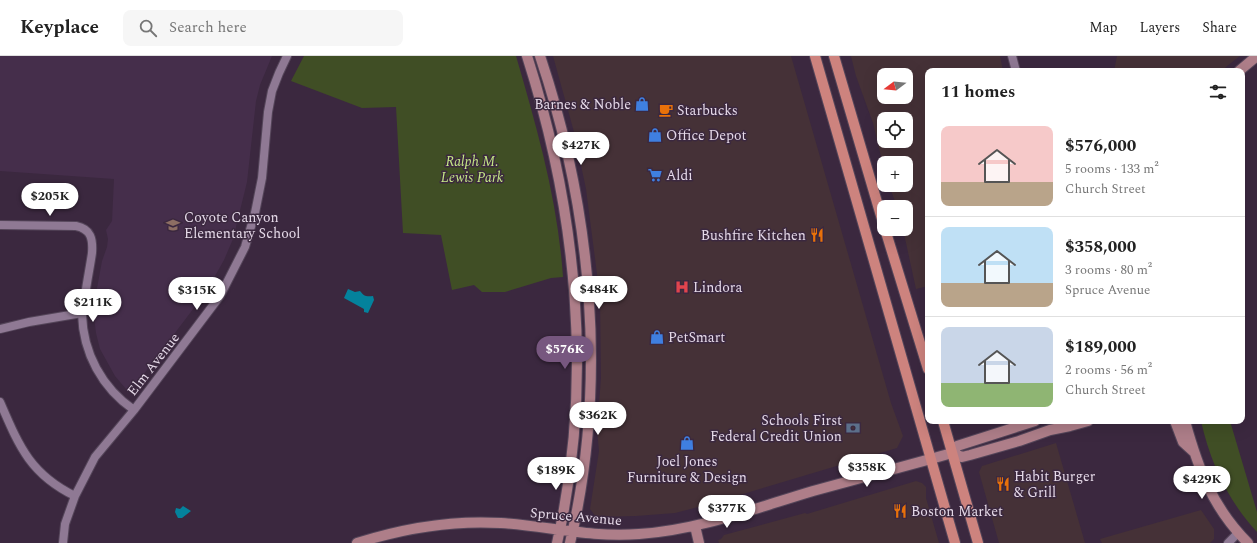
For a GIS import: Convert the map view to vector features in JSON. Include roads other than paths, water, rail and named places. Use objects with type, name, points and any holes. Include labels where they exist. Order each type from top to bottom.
[{"type":"main road","points":[[815,56],[955,543]]},
{"type":"main road","points":[[834,56],[877,202]]},
{"type":"main road","points":[[887,236],[925,359]]},
{"type":"main road","points":[[944,424],[978,543]]},
{"type":"street","name":"Elm Avenue","points":[[63,543],[66,524],[75,496],[95,457],[134,410],[220,296],[245,247],[255,213],[262,178],[268,112],[272,91],[287,56]]},
{"type":"street","points":[[527,56],[547,128],[561,189],[574,285],[577,391],[572,455],[565,509],[557,543]]},
{"type":"street","points":[[540,56],[564,137],[574,185],[584,250],[587,284],[590,381],[587,438],[581,487],[570,543]]},
{"type":"street","points":[[1012,56],[1015,68]]},
{"type":"street","points":[[1243,68],[1257,56]]},
{"type":"street","points":[[0,225],[76,226],[84,228],[89,234],[93,243],[82,313],[85,337],[91,360],[103,380],[112,392],[134,410]]},
{"type":"street","points":[[574,285],[587,284]]},
{"type":"street","points":[[0,329],[29,322],[82,313]]},
{"type":"street","points":[[0,402],[18,442],[30,462],[45,478],[64,491],[75,496]]},
{"type":"street","name":"Spruce Avenue","points":[[952,453],[957,446],[1026,424]]},
{"type":"street","name":"Spruce Avenue","points":[[357,543],[400,531],[461,523],[501,523],[572,532],[637,535],[695,526],[952,453],[962,457],[1019,441],[1050,430],[1077,424]]},
{"type":"street","points":[[1176,424],[1183,442],[1194,452]]},
{"type":"street","points":[[1186,424],[1199,468],[1215,501],[1238,533],[1248,543]]},
{"type":"street","points":[[695,526],[699,543]]},
{"type":"street","points":[[1228,543],[1238,533]]},
{"type":"water","points":[[348,289],[355,292],[360,291],[367,296],[373,296],[374,300],[368,313],[364,312],[364,309],[344,298]]},
{"type":"water","points":[[183,506],[191,511],[182,518],[178,518],[175,512],[176,508],[180,509]]},
{"type":"place","name":"Barnes & Noble","points":[[642,104]]},
{"type":"place","name":"Starbucks","points":[[666,110]]},
{"type":"place","name":"Office Depot","points":[[655,135]]},
{"type":"place","name":"Aldi","points":[[655,175]]},
{"type":"place","name":"Coyote Canyon Elementary School","points":[[173,225]]},
{"type":"place","name":"Bushfire Kitchen","points":[[817,235]]},
{"type":"place","name":"Lindora","points":[[682,287]]},
{"type":"place","name":"PetSmart","points":[[657,337]]},
{"type":"place","name":"Schools First Federal Credit Union","points":[[853,428]]},
{"type":"place","name":"Joel Jones Furniture & Design","points":[[687,443]]},
{"type":"place","name":"Habit Burger & Grill","points":[[1003,484]]},
{"type":"place","name":"Boston Market","points":[[900,511]]},
{"type":"park label","name":"Ralph M. Lewis Park","points":[[472,170]]}]
